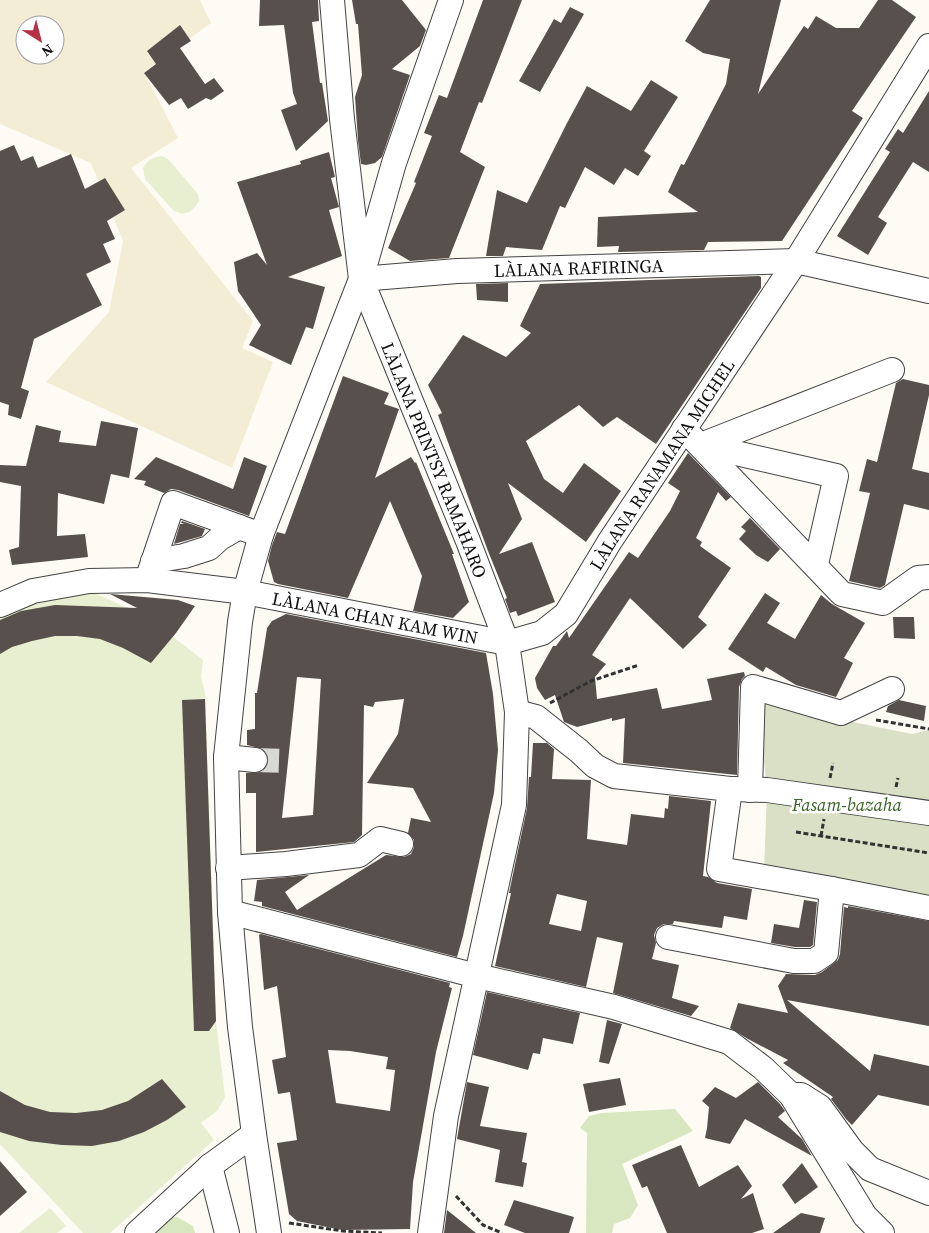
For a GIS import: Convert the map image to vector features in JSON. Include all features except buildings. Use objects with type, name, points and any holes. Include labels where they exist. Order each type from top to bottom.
[{"type":"street","points":[[332,0],[342,119],[360,279]]},
{"type":"street","points":[[268,1226],[240,1027],[228,868],[226,757],[235,662],[245,592],[261,535],[360,279],[394,163],[451,0]]},
{"type":"street","name":"LÀLANA RANAMANA MICHEL","points":[[507,643],[542,633],[566,614],[610,541],[796,260],[929,46]]},
{"type":"street","name":"LÀLANA RAFIRINGA","points":[[360,279],[457,271],[796,260],[929,290]]},
{"type":"street","name":"LÀLANA PRINTSY RAMAHARO","points":[[360,279],[468,541],[507,643],[526,715],[514,805],[446,1116],[430,1233]]},
{"type":"street","points":[[701,445],[892,370]]},
{"type":"street","points":[[684,429],[816,564],[842,594],[883,603],[918,578],[929,577]]},
{"type":"street","points":[[701,445],[836,476],[816,564]]},
{"type":"street","points":[[150,571],[173,503],[261,535]]},
{"type":"street","points":[[0,605],[33,591],[150,571],[184,556],[209,548],[220,538],[239,527]]},
{"type":"street","name":"LÀLANA CHAN KAM WIN","points":[[150,571],[245,592],[507,643]]},
{"type":"street","points":[[892,689],[841,713],[754,688],[740,789],[719,869],[929,908]]},
{"type":"street","points":[[526,715],[579,751],[595,766],[614,776],[767,790],[929,813]]},
{"type":"street","points":[[226,757],[255,760]]},
{"type":"street","points":[[228,868],[286,864],[359,855],[380,839],[401,844]]},
{"type":"street","points":[[668,937],[794,961],[814,961],[826,953],[832,889]]},
{"type":"street","points":[[230,912],[477,976],[614,1007],[729,1042],[764,1068],[791,1095],[864,1216],[882,1233]]},
{"type":"street","points":[[791,1095],[802,1095],[820,1107],[852,1151],[870,1169],[929,1193]]},
{"type":"street","points":[[137,1233],[210,1166],[254,1134]]},
{"type":"street","points":[[210,1166],[227,1233]]},
{"type":"path","points":[[526,715],[591,681],[639,664]]},
{"type":"path","points":[[875,720],[929,729]]},
{"type":"path","points":[[796,832],[929,853]]},
{"type":"path","points":[[438,1176],[483,1225],[502,1233]]},
{"type":"path","points":[[268,1226],[382,1233]]},
{"type":"shaded area","points":[[0,0],[200,0],[211,23],[144,72],[178,138],[131,168],[253,321],[242,348],[273,362],[232,468],[46,382],[109,312],[123,241],[91,163],[0,124]]},
{"type":"green space","points":[[162,156],[168,159],[198,194],[199,201],[189,212],[182,214],[174,211],[145,179],[143,168],[145,165],[153,158]]},
{"type":"green space","points":[[94,593],[146,616],[203,660],[201,677],[205,693],[216,1021],[225,1097],[217,1111],[201,1123],[214,1140],[110,1233],[83,1233],[0,1144],[0,615],[7,611],[57,599]]},
{"type":"green space","name":"Fasam-bazaha","points":[[758,703],[912,734],[929,730],[929,903],[764,871],[767,790]]},
{"type":"green space","points":[[675,1109],[693,1131],[622,1164],[638,1205],[630,1218],[614,1224],[612,1233],[586,1233],[587,1133],[580,1128],[589,1116],[602,1113]]},
{"type":"green space","points":[[50,1208],[66,1226],[57,1233],[19,1233]]},
{"type":"green space","points":[[177,1217],[193,1226],[195,1233],[144,1233],[160,1218]]},
{"type":"tunnel","points":[[255,760],[288,761]]}]
